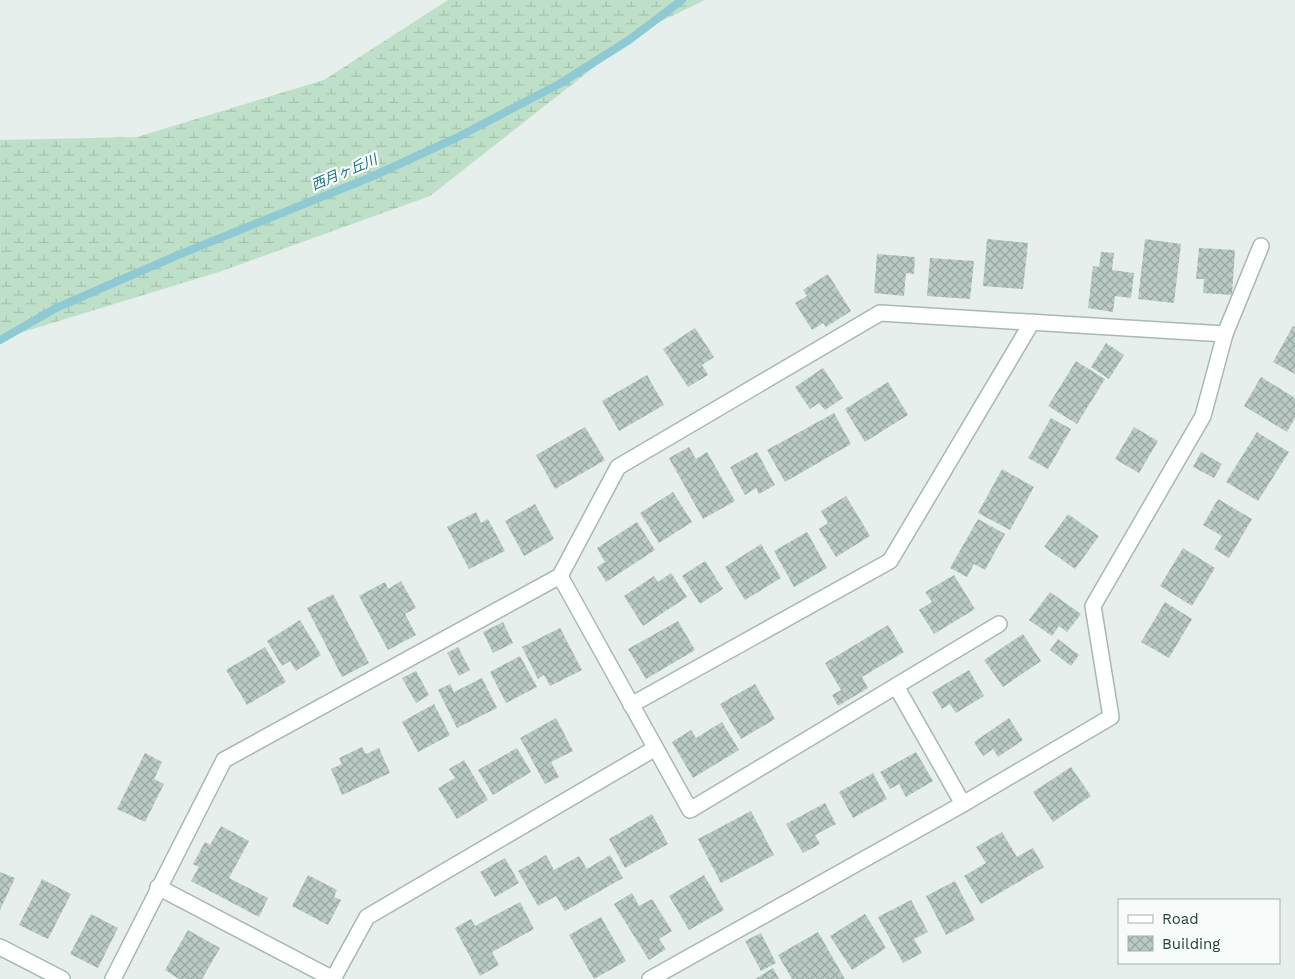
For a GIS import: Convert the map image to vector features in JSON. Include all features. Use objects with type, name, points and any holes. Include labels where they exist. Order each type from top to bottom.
[{"type":"street","points":[[650,979],[963,804],[1111,717],[1093,606],[1203,416],[1225,334],[1261,246]]},
{"type":"street","points":[[113,979],[224,760],[560,576],[618,467],[880,313],[1225,334]]},
{"type":"street","points":[[631,705],[890,561],[1032,322]]},
{"type":"street","points":[[560,576],[654,749],[690,810],[999,624]]},
{"type":"street","points":[[896,686],[963,804]]},
{"type":"street","points":[[158,887],[333,979],[366,917],[654,749]]},
{"type":"street","points":[[0,947],[62,979]]},
{"type":"green space","points":[[448,0],[705,0],[639,32],[430,196],[219,272],[0,339],[0,140],[137,137],[324,80]]},
{"type":"building","points":[[987,239],[1028,243],[1023,289],[983,286]]},
{"type":"building","points":[[1145,239],[1181,244],[1174,303],[1138,299]]},
{"type":"building","points":[[1199,248],[1235,250],[1232,295],[1203,293],[1204,279],[1196,279]]},
{"type":"building","points":[[1101,252],[1114,253],[1112,270],[1134,273],[1131,298],[1115,296],[1113,312],[1088,308],[1093,266],[1099,267]]},
{"type":"building","points":[[877,254],[915,257],[914,274],[906,273],[904,296],[874,293]]},
{"type":"building","points":[[930,258],[974,261],[970,299],[927,296]]},
{"type":"building","points":[[828,274],[851,311],[826,327],[823,323],[812,330],[795,303],[807,296],[803,290]]},
{"type":"building","points":[[1293,326],[1295,327],[1295,374],[1273,362]]},
{"type":"building","points":[[695,328],[714,357],[702,365],[708,375],[688,387],[663,349]]},
{"type":"building","points":[[1106,343],[1124,355],[1109,379],[1091,367]]},
{"type":"building","points":[[1076,361],[1105,379],[1077,424],[1048,406]]},
{"type":"building","points":[[823,368],[843,398],[825,410],[819,403],[810,409],[795,387]]},
{"type":"building","points":[[647,375],[664,405],[619,431],[602,401]]},
{"type":"building","points":[[1261,377],[1295,398],[1295,418],[1287,432],[1244,406]]},
{"type":"building","points":[[888,382],[908,415],[865,442],[845,409]]},
{"type":"building","points":[[834,413],[851,444],[785,482],[767,450]]},
{"type":"building","points":[[1051,418],[1071,429],[1048,469],[1028,458]]},
{"type":"building","points":[[585,427],[605,460],[555,489],[536,455]]},
{"type":"building","points":[[1134,427],[1158,441],[1139,473],[1115,459]]},
{"type":"building","points":[[1257,432],[1289,452],[1258,501],[1226,482]]},
{"type":"building","points":[[689,447],[696,459],[707,452],[735,501],[703,519],[669,458]]},
{"type":"building","points":[[757,452],[775,485],[759,494],[756,488],[745,495],[730,467]]},
{"type":"building","points":[[1201,452],[1222,464],[1214,478],[1193,467]]},
{"type":"building","points":[[1002,469],[1034,487],[1010,530],[978,513]]},
{"type":"building","points":[[673,492],[692,522],[659,543],[640,513]]},
{"type":"building","points":[[846,496],[870,536],[836,557],[819,529],[828,523],[821,511]]},
{"type":"building","points":[[1218,499],[1252,519],[1229,558],[1214,549],[1222,536],[1203,525]]},
{"type":"building","points":[[535,504],[554,539],[524,556],[505,521]]},
{"type":"building","points":[[476,512],[481,523],[488,519],[505,551],[469,569],[447,527]]},
{"type":"building","points":[[1068,514],[1099,536],[1075,569],[1044,547]]},
{"type":"building","points":[[978,519],[1005,534],[985,570],[974,564],[967,577],[950,568]]},
{"type":"building","points":[[637,522],[655,550],[606,582],[597,567],[605,562],[597,548]]},
{"type":"building","points":[[807,532],[827,568],[794,587],[774,551]]},
{"type":"building","points":[[761,544],[781,578],[745,600],[725,567]]},
{"type":"building","points":[[1183,548],[1215,568],[1192,606],[1160,586]]},
{"type":"building","points":[[705,561],[723,589],[700,604],[682,576]]},
{"type":"building","points":[[671,573],[687,597],[643,626],[624,596],[654,576],[658,582]]},
{"type":"building","points":[[954,575],[975,609],[934,634],[919,610],[932,602],[925,592]]},
{"type":"building","points":[[401,581],[416,608],[405,614],[416,635],[388,650],[359,596],[385,582],[388,589]]},
{"type":"building","points":[[1050,592],[1081,614],[1067,632],[1059,626],[1052,636],[1029,620]]},
{"type":"building","points":[[333,594],[369,663],[342,677],[307,608]]},
{"type":"building","points":[[1165,602],[1192,619],[1169,658],[1141,642]]},
{"type":"building","points":[[300,620],[321,655],[296,671],[290,661],[282,666],[267,641]]},
{"type":"building","points":[[678,621],[695,650],[646,679],[628,649]]},
{"type":"building","points":[[503,622],[513,643],[493,653],[483,632]]},
{"type":"building","points":[[888,625],[904,652],[862,677],[868,688],[838,706],[832,695],[841,690],[825,663]]},
{"type":"building","points":[[560,628],[582,670],[550,686],[544,675],[538,679],[522,647]]},
{"type":"building","points":[[1023,634],[1041,661],[1003,687],[984,660]]},
{"type":"building","points":[[1058,639],[1079,655],[1071,666],[1050,650]]},
{"type":"building","points":[[265,647],[286,682],[247,705],[226,670]]},
{"type":"building","points":[[458,647],[470,670],[459,676],[447,653]]},
{"type":"building","points":[[520,656],[537,687],[506,703],[490,672]]},
{"type":"building","points":[[969,670],[984,696],[956,713],[950,704],[942,709],[932,692]]},
{"type":"building","points":[[416,671],[429,695],[416,703],[402,678]]},
{"type":"building","points":[[482,678],[497,708],[457,728],[438,690],[450,684],[454,692]]},
{"type":"building","points":[[755,684],[775,719],[741,739],[720,704]]},
{"type":"building","points":[[434,704],[450,735],[418,752],[402,722]]},
{"type":"building","points":[[556,718],[573,751],[551,762],[559,777],[545,784],[520,738]]},
{"type":"building","points":[[1009,718],[1023,740],[998,757],[993,749],[983,756],[974,742]]},
{"type":"building","points":[[722,722],[739,750],[693,778],[672,742],[691,730],[696,738]]},
{"type":"building","points":[[362,747],[366,754],[379,748],[390,773],[342,795],[331,769],[342,764],[339,758]]},
{"type":"building","points":[[517,748],[531,772],[493,795],[478,770]]},
{"type":"building","points":[[916,752],[933,781],[906,797],[899,784],[890,789],[880,772]]},
{"type":"building","points":[[145,753],[162,762],[154,779],[164,784],[145,822],[117,809]]},
{"type":"building","points":[[464,760],[488,800],[457,819],[438,788],[455,778],[449,769]]},
{"type":"building","points":[[1071,767],[1091,796],[1053,822],[1033,792]]},
{"type":"building","points":[[873,773],[887,799],[853,818],[839,792]]},
{"type":"building","points":[[825,803],[836,824],[815,835],[820,844],[803,853],[786,824]]},
{"type":"building","points":[[751,811],[774,855],[721,883],[698,839]]},
{"type":"building","points":[[652,814],[668,844],[625,868],[609,839]]},
{"type":"building","points":[[221,826],[249,841],[229,878],[268,898],[259,917],[191,881],[199,867],[193,864],[205,842],[210,845]]},
{"type":"building","points":[[1002,832],[1017,857],[1033,848],[1044,867],[981,904],[964,876],[986,863],[976,847]]},
{"type":"building","points":[[546,855],[554,870],[579,856],[587,869],[610,855],[623,878],[565,911],[556,896],[538,906],[518,871]]},
{"type":"building","points":[[505,858],[519,883],[495,897],[480,872]]},
{"type":"building","points":[[0,872],[15,878],[0,910]]},
{"type":"building","points":[[308,875],[337,890],[334,897],[341,900],[328,925],[292,906]]},
{"type":"building","points":[[704,875],[724,910],[689,930],[669,896]]},
{"type":"building","points":[[42,879],[71,894],[48,939],[19,925]]},
{"type":"building","points":[[955,881],[975,920],[946,935],[926,896]]},
{"type":"building","points":[[632,893],[639,906],[652,899],[672,931],[659,939],[666,949],[649,960],[614,904]]},
{"type":"building","points":[[911,900],[928,932],[914,939],[922,953],[903,963],[878,917]]},
{"type":"building","points":[[520,902],[534,929],[492,952],[499,965],[480,976],[455,928],[471,919],[475,926]]},
{"type":"building","points":[[91,914],[118,928],[98,968],[70,954]]},
{"type":"building","points":[[865,914],[886,948],[852,970],[830,936]]},
{"type":"building","points":[[601,917],[626,961],[594,979],[569,935]]},
{"type":"building","points":[[188,930],[220,948],[202,979],[179,979],[165,970]]},
{"type":"building","points":[[818,932],[845,979],[792,979],[778,955]]},
{"type":"building","points":[[761,933],[776,963],[761,971],[745,941]]},
{"type":"building","points":[[773,968],[779,979],[755,979]]},
{"type":"waterway","name":"西月ヶ丘川","points":[[0,340],[56,308],[178,255],[371,177],[456,138],[561,83],[629,40],[682,0]]}]
